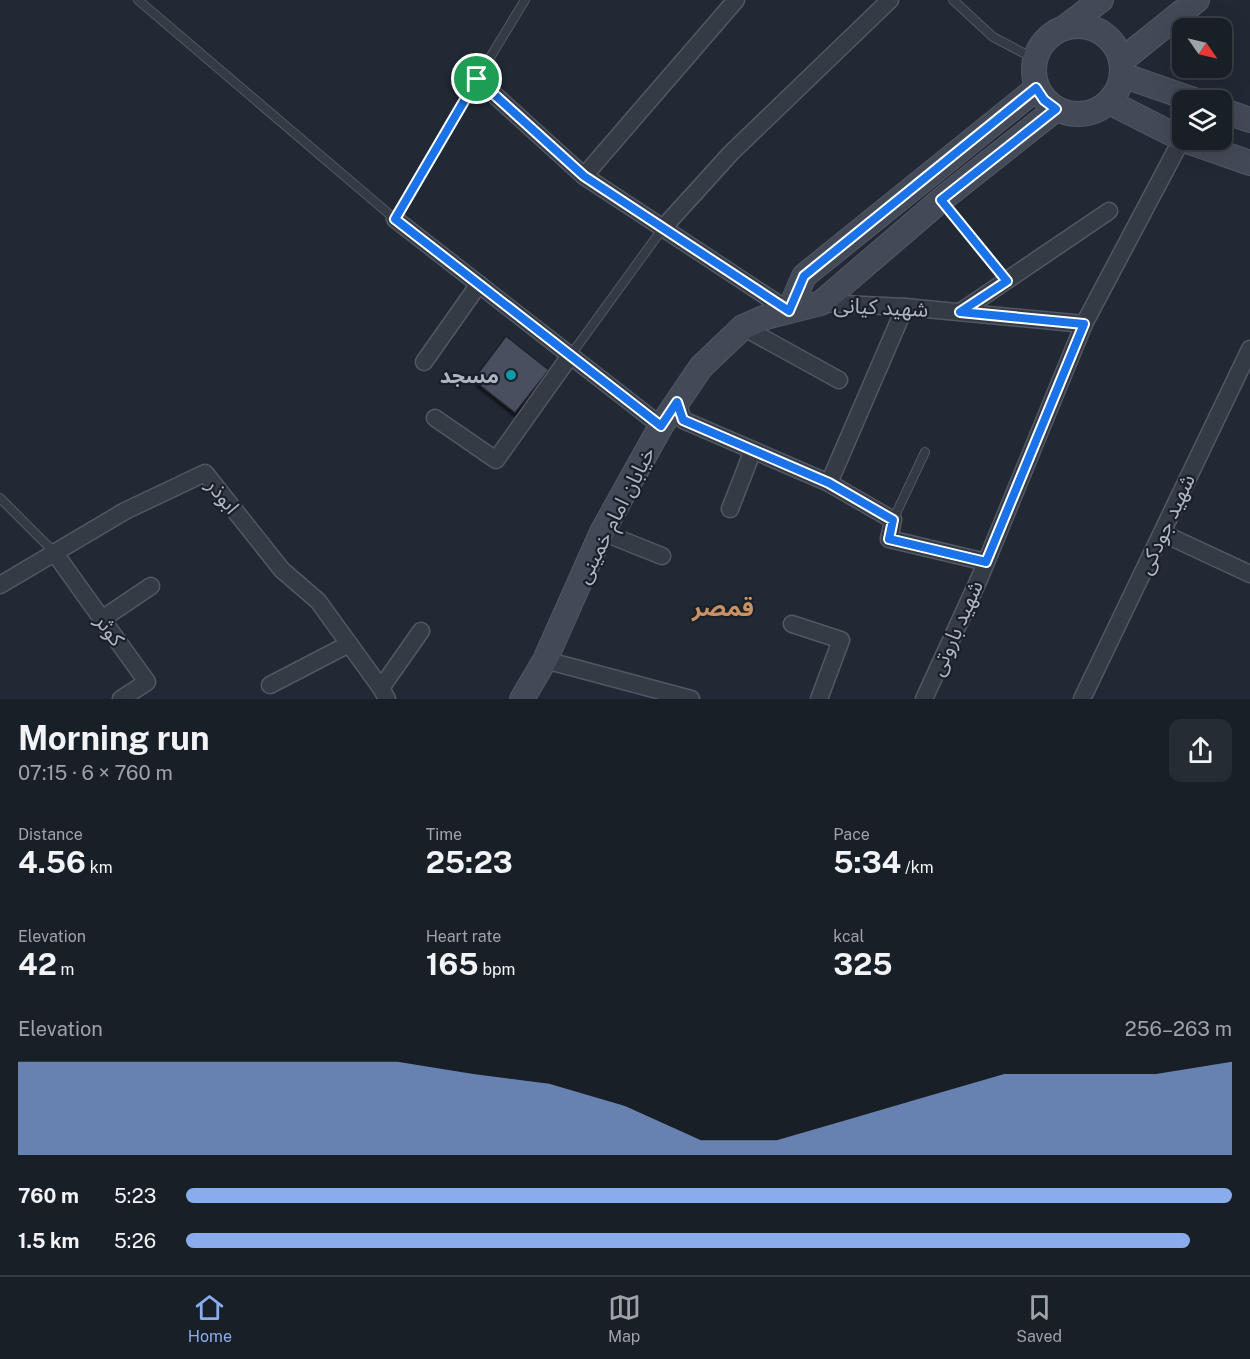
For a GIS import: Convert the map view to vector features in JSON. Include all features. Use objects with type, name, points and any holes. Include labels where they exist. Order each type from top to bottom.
[{"type":"street","points":[[584,176],[736,0]]},
{"type":"street","points":[[663,228],[730,153],[890,0]]},
{"type":"street","points":[[1064,28],[1078,26],[1093,28],[1106,36],[1115,47],[1121,68],[1118,90],[1109,102],[1097,110],[1083,114],[1069,114],[1056,109],[1044,100],[1036,88],[1033,74],[1035,59],[1041,46],[1050,35],[1064,28],[1101,0]]},
{"type":"street","points":[[1121,68],[1197,0]]},
{"type":"street","points":[[1121,68],[1172,90]]},
{"type":"street","points":[[477,79],[584,176],[789,311],[804,276],[1036,88]]},
{"type":"street","points":[[1109,102],[1172,134]]},
{"type":"street","name":"خیابان امام خمینی","points":[[522,699],[545,660],[602,532],[661,426],[702,367],[743,327],[766,317],[821,303],[941,200],[1056,109]]},
{"type":"street","points":[[1232,114],[1250,120]]},
{"type":"street","name":"شهید باروتی","points":[[924,699],[986,562],[1084,324],[1177,150]]},
{"type":"street","points":[[1214,150],[1250,163]]},
{"type":"street","points":[[960,312],[1109,210]]},
{"type":"street","points":[[395,219],[661,426]]},
{"type":"street","points":[[424,362],[479,284]]},
{"type":"street","name":"شهید کیانی","points":[[821,303],[905,307],[1084,324]]},
{"type":"street","points":[[829,483],[905,307]]},
{"type":"street","points":[[743,327],[839,380]]},
{"type":"street","name":"شهید جودکی","points":[[1082,699],[1250,349]]},
{"type":"street","points":[[435,418],[496,459],[570,356]]},
{"type":"street","points":[[677,402],[683,420],[829,483],[893,520],[889,539],[986,562]]},
{"type":"street","points":[[730,509],[753,450]]},
{"type":"street","name":"ابوذر","points":[[0,585],[125,511],[205,473],[282,570],[318,601],[384,693]]},
{"type":"street","points":[[602,532],[662,556]]},
{"type":"street","points":[[1162,533],[1250,574]]},
{"type":"street","name":"کوثر","points":[[54,552],[147,682],[121,699]]},
{"type":"street","points":[[102,619],[151,586]]},
{"type":"street","points":[[792,624],[841,640],[819,699]]},
{"type":"street","points":[[384,693],[421,631]]},
{"type":"street","points":[[270,685],[349,644]]},
{"type":"street","points":[[545,660],[691,699]]},
{"type":"lane","points":[[138,0],[395,219],[525,0]]},
{"type":"lane","points":[[953,0],[993,37],[1035,59]]},
{"type":"lane","points":[[570,356],[663,228]]},
{"type":"lane","points":[[893,520],[925,452]]},
{"type":"lane","points":[[0,498],[54,552]]},
{"type":"path","points":[[941,200],[1007,281]]},
{"type":"building","name":"مسجد","points":[[506,336],[549,370],[515,413],[473,380]]},
{"type":"place","name":"مسجد","points":[[511,375]]},
{"type":"district","name":"قمصر","points":[[723,607]]},
{"type":"route","points":[[477,79],[584,176],[789,311],[804,276],[1036,88],[1044,100],[1056,109],[941,200],[1007,281],[960,312],[1084,324],[986,562],[889,539],[893,520],[829,483],[683,420],[677,402],[661,426],[395,219],[477,79]]}]
